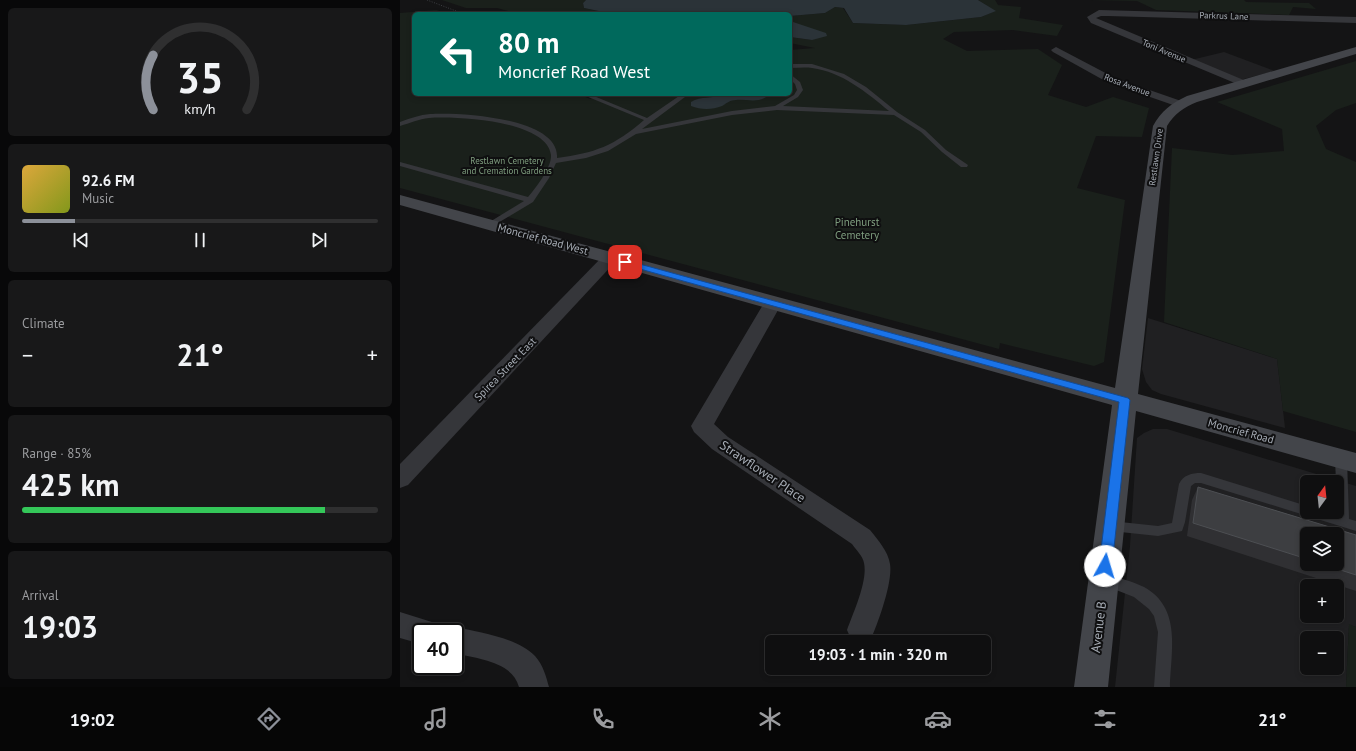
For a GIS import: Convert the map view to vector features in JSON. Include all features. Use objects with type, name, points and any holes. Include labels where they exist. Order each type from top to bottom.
[{"type":"street","name":"Parkrus Lane","points":[[1093,15],[1108,13],[1356,20]]},
{"type":"street","name":"Toni Avenue","points":[[1093,15],[1091,19],[1094,21],[1242,83]]},
{"type":"street","name":"Rosa Avenue","points":[[1056,50],[1111,80],[1180,104]]},
{"type":"street","name":"Restlawn Drive","points":[[1125,400],[1160,126],[1167,114],[1180,104],[1204,95],[1356,50]]},
{"type":"street","name":"Moncrief Road West","points":[[400,200],[1125,400]]},
{"type":"street","name":"Spirea Street East","points":[[400,479],[610,258]]},
{"type":"street","name":"Strawflower Place","points":[[773,303],[702,426],[720,443],[861,537],[872,551],[878,565],[875,584],[861,630]]},
{"type":"street","name":"Moncrief Road","points":[[1125,400],[1348,461]]},
{"type":"street","name":"Avenue B","points":[[1091,687],[1125,400]]},
{"type":"street","points":[[400,625],[412,628]]},
{"type":"street","points":[[464,642],[507,654],[519,660],[528,668],[534,687]]},
{"type":"lane","points":[[792,66],[812,66],[842,75],[864,88],[895,113],[923,130],[944,151],[964,165]]},
{"type":"lane","points":[[777,108],[796,96],[800,90],[798,83],[792,78]]},
{"type":"lane","points":[[589,96],[648,120]]},
{"type":"lane","points":[[553,160],[590,156],[603,151],[622,141],[648,120],[683,96]]},
{"type":"lane","points":[[634,132],[726,114],[777,108],[895,113]]},
{"type":"lane","points":[[400,124],[416,118],[444,115],[466,116],[522,126],[539,134],[549,144],[554,153],[553,160],[541,185],[530,200],[491,225]]},
{"type":"lane","points":[[400,164],[530,200]]},
{"type":"lane","points":[[1343,522],[1348,461]]},
{"type":"lane","points":[[1110,525],[1158,531],[1177,527],[1185,484],[1193,478],[1201,478],[1300,509]]},
{"type":"lane","points":[[1333,519],[1356,526]]},
{"type":"lane","points":[[1104,579],[1139,592],[1154,604],[1161,612],[1165,632],[1162,687]]},
{"type":"path","points":[[427,0],[459,12]]},
{"type":"shaded area","points":[[586,0],[978,0],[996,11],[981,17],[906,25],[853,23],[844,8],[835,7],[825,13],[792,16],[792,12],[603,12],[584,8],[583,3]]},
{"type":"shaded area","points":[[792,22],[826,33],[827,36],[812,40],[792,37]]},
{"type":"shaded area","points":[[1224,52],[1275,71],[1240,80],[1191,60]]},
{"type":"shaded area","points":[[767,96],[758,100],[734,100],[722,106],[710,109],[691,106],[691,102],[695,100],[715,97]]},
{"type":"shaded area","points":[[1148,318],[1277,359],[1285,428],[1161,394],[1152,390],[1146,382],[1142,369]]},
{"type":"shaded area","points":[[1153,429],[1167,429],[1320,475],[1300,475],[1300,519],[1344,519],[1344,482],[1356,486],[1356,627],[1349,625],[1346,687],[1115,687],[1130,546],[1137,438]]},
{"type":"green space","points":[[442,0],[586,0],[583,3],[584,8],[603,12],[512,12],[497,8],[466,8]]},
{"type":"green space","points":[[978,0],[995,0],[998,5],[1021,7],[1019,18],[1063,25],[1057,36],[1013,30],[954,32],[943,39],[967,51],[1038,49],[1062,65],[1048,95],[1086,107],[1113,97],[1149,108],[1142,137],[1096,136],[1077,188],[1125,200],[1104,362],[1094,366],[1000,343],[999,349],[400,188],[400,13],[412,12],[412,96],[583,96],[590,99],[595,96],[792,96],[792,50],[815,48],[792,43],[792,37],[812,40],[792,23],[792,16],[825,13],[835,7],[843,8],[853,23],[906,25],[981,17],[995,11]]},
{"type":"green space","points":[[1090,0],[1244,0],[1246,2],[1309,3],[1316,9],[1293,7],[1289,15],[1156,10],[1137,1]]},
{"type":"green space","points":[[436,10],[442,12],[412,12]]},
{"type":"green space","points":[[1356,61],[1356,103],[1336,110],[1316,126],[1326,149],[1356,162],[1356,432],[1283,411],[1277,359],[1164,322],[1172,148],[1232,155],[1284,151],[1282,129],[1217,102]]},
{"type":"green space","points":[[1349,624],[1356,627],[1356,687],[1346,687]]},
{"type":"building","points":[[1198,487],[1330,527],[1300,527],[1300,557],[1193,523]]},
{"type":"building","points":[[1344,531],[1356,535],[1356,575],[1344,571]]},
{"type":"route","points":[[625,262],[1125,400],[1105,566]]},
{"type":"park label","name":"Restlawn Cemetery and Cremation Gardens","points":[[507,166]]},
{"type":"park label","name":"Pinehurst Cemetery","points":[[857,228]]}]
